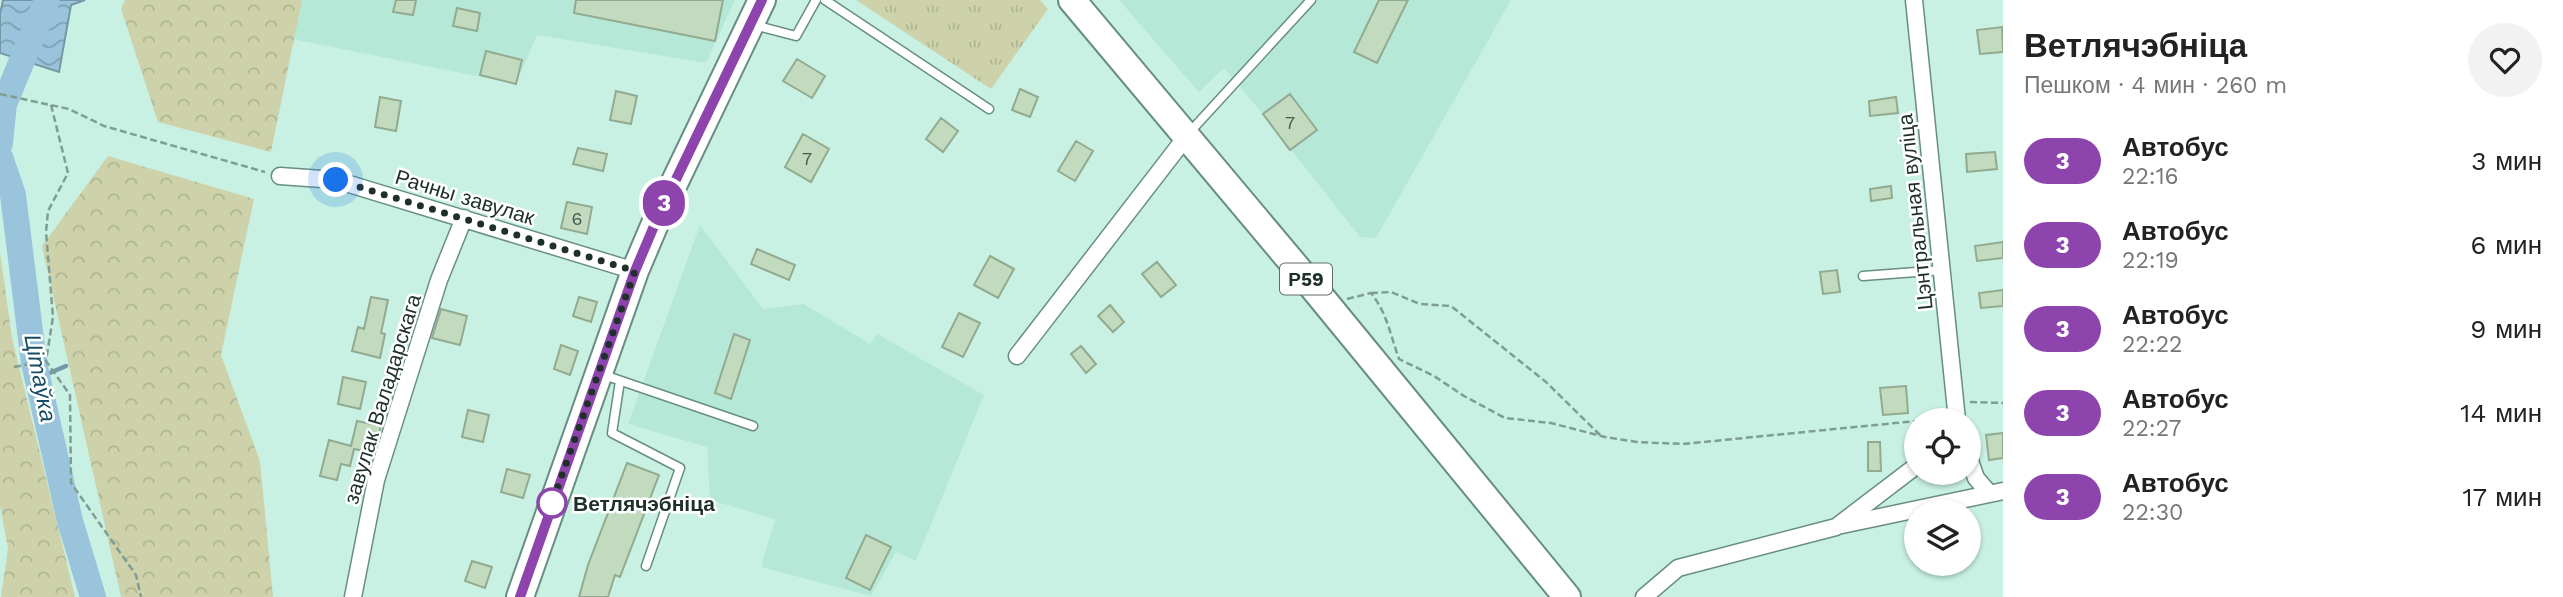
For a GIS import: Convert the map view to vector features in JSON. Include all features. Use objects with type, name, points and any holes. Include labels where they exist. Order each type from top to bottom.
[{"type":"main road","points":[[520,597],[609,377],[635,271],[657,219],[762,0]]},
{"type":"main road","name":"Р59","points":[[1072,0],[1307,280],[1567,597]]},
{"type":"street","name":"Цэнтральная вуліца","points":[[1914,0],[1956,408]]},
{"type":"street","points":[[1017,356],[1186,137]]},
{"type":"street","name":"Рачны завулак","points":[[280,176],[336,180],[635,271]]},
{"type":"street","name":"завулак Валадарскага","points":[[353,597],[376,480],[439,280],[464,218]]},
{"type":"street","points":[[1836,527],[1904,475]]},
{"type":"street","points":[[1981,482],[1996,492]]},
{"type":"street","points":[[1644,597],[1678,568],[1836,527],[1996,492]]},
{"type":"lane","points":[[751,25],[796,36],[816,0]]},
{"type":"lane","points":[[825,0],[989,109]]},
{"type":"lane","points":[[1186,137],[1311,0]]},
{"type":"lane","points":[[1863,276],[1943,270]]},
{"type":"lane","points":[[646,566],[680,468],[612,433],[609,377],[753,426]]},
{"type":"path","points":[[0,94],[69,109],[104,127],[280,176]]},
{"type":"path","points":[[51,105],[68,173],[48,211],[46,232],[53,317],[46,361],[71,395],[71,483],[136,575],[141,597]]},
{"type":"path","points":[[1340,301],[1371,293],[1391,292],[1420,304],[1451,306],[1546,382],[1600,435]]},
{"type":"path","points":[[1371,293],[1384,309],[1387,327],[1399,359],[1434,376],[1505,418],[1551,423],[1637,442],[1683,444],[1904,422]]},
{"type":"path","points":[[14,367],[46,361]]},
{"type":"path","points":[[1956,402],[2003,403]]},
{"type":"shaded area","points":[[288,0],[735,0],[706,63],[537,35],[516,84],[278,36]]},
{"type":"shaded area","points":[[1119,0],[1511,0],[1376,238],[1360,237],[1224,68],[1199,92]]},
{"type":"shaded area","points":[[700,225],[763,309],[804,304],[870,344],[877,334],[984,395],[916,561],[896,552],[871,596],[761,567],[775,519],[710,500],[707,447],[628,424]]},
{"type":"green space","points":[[125,0],[302,0],[271,152],[158,122],[121,9]]},
{"type":"green space","points":[[856,0],[1040,0],[1048,9],[991,89]]},
{"type":"green space","points":[[108,156],[254,199],[221,355],[260,461],[273,597],[121,597],[42,246]]},
{"type":"green space","points":[[0,252],[12,338],[75,597],[1,597],[8,548],[0,506]]},
{"type":"water","points":[[3,0],[85,0],[71,5],[59,72],[0,53],[0,14]]},
{"type":"building","points":[[396,0],[416,0],[413,15],[393,12]]},
{"type":"building","points":[[576,0],[723,0],[715,41],[574,13]]},
{"type":"building","points":[[1379,0],[1408,0],[1377,63],[1354,52]]},
{"type":"building","points":[[457,8],[480,13],[477,31],[453,26]]},
{"type":"building","points":[[2002,27],[2003,52],[1980,54],[1977,30]]},
{"type":"building","points":[[486,51],[522,60],[516,84],[480,75]]},
{"type":"building","points":[[797,59],[825,76],[812,98],[783,81]]},
{"type":"building","points":[[1020,89],[1038,97],[1030,117],[1012,110]]},
{"type":"building","points":[[616,91],[637,96],[631,124],[610,120]]},
{"type":"building","points":[[1290,94],[1317,130],[1290,150],[1263,114]]},
{"type":"building","points":[[380,97],[401,101],[396,131],[375,127]]},
{"type":"building","points":[[1896,97],[1898,113],[1870,116],[1869,101]]},
{"type":"building","points":[[941,118],[958,131],[943,152],[926,139]]},
{"type":"building","points":[[803,134],[829,149],[811,182],[785,167]]},
{"type":"building","points":[[1076,141],[1093,151],[1075,181],[1058,171]]},
{"type":"building","points":[[578,148],[607,154],[603,171],[573,164]]},
{"type":"building","points":[[1995,152],[1997,169],[1967,172],[1966,154]]},
{"type":"building","points":[[1891,186],[1892,198],[1871,201],[1870,189]]},
{"type":"building","points":[[567,202],[592,207],[587,234],[561,228]]},
{"type":"building","points":[[2003,242],[2003,258],[1977,261],[1975,246]]},
{"type":"building","points":[[757,249],[795,265],[789,280],[751,264]]},
{"type":"building","points":[[990,256],[1014,269],[998,298],[974,285]]},
{"type":"building","points":[[1157,262],[1176,285],[1161,297],[1142,274]]},
{"type":"building","points":[[1837,270],[1840,292],[1823,294],[1820,272]]},
{"type":"building","points":[[2003,290],[2003,306],[1981,308],[1979,293]]},
{"type":"building","points":[[371,297],[388,300],[381,333],[385,334],[380,358],[352,351],[358,327],[364,329]]},
{"type":"building","points":[[579,297],[597,302],[591,322],[573,316]]},
{"type":"building","points":[[1110,305],[1124,322],[1113,332],[1098,316]]},
{"type":"building","points":[[441,309],[467,316],[460,345],[432,338]]},
{"type":"building","points":[[959,313],[980,323],[963,357],[942,347]]},
{"type":"building","points":[[734,334],[750,340],[731,399],[715,393]]},
{"type":"building","points":[[561,345],[578,351],[570,375],[554,369]]},
{"type":"building","points":[[1081,346],[1096,364],[1086,373],[1071,354]]},
{"type":"building","points":[[343,377],[366,382],[360,409],[338,404]]},
{"type":"building","points":[[1906,386],[1908,408],[1904,408],[1904,413],[1883,415],[1880,388]]},
{"type":"building","points":[[468,410],[489,415],[483,442],[462,437]]},
{"type":"building","points":[[357,421],[381,426],[373,453],[354,449],[350,466],[341,464],[337,480],[320,476],[329,440],[351,446]]},
{"type":"building","points":[[2003,433],[2003,458],[1989,460],[1986,435]]},
{"type":"building","points":[[1868,442],[1880,442],[1881,471],[1868,471]]},
{"type":"building","points":[[627,463],[659,475],[620,577],[615,575],[608,597],[579,597],[588,565]]},
{"type":"building","points":[[507,469],[530,475],[523,498],[501,492]]},
{"type":"building","points":[[866,535],[891,547],[870,590],[846,578]]},
{"type":"building","points":[[472,561],[492,567],[485,588],[465,581]]},
{"type":"waterway","name":"Цітаўка","points":[[0,143],[4,104],[47,0]]},
{"type":"waterway","name":"Цітаўка","points":[[0,157],[13,195],[34,363],[70,521],[93,597]]},
{"type":"waterway","points":[[38,378],[66,366]]},
{"type":"bus line","name":"3","points":[[520,597],[635,271],[657,219],[762,0]]},
{"type":"place","name":"Ветлячэбніца","points":[[552,503]]},
{"type":"route","points":[[336,180],[635,271],[552,503]]}]
